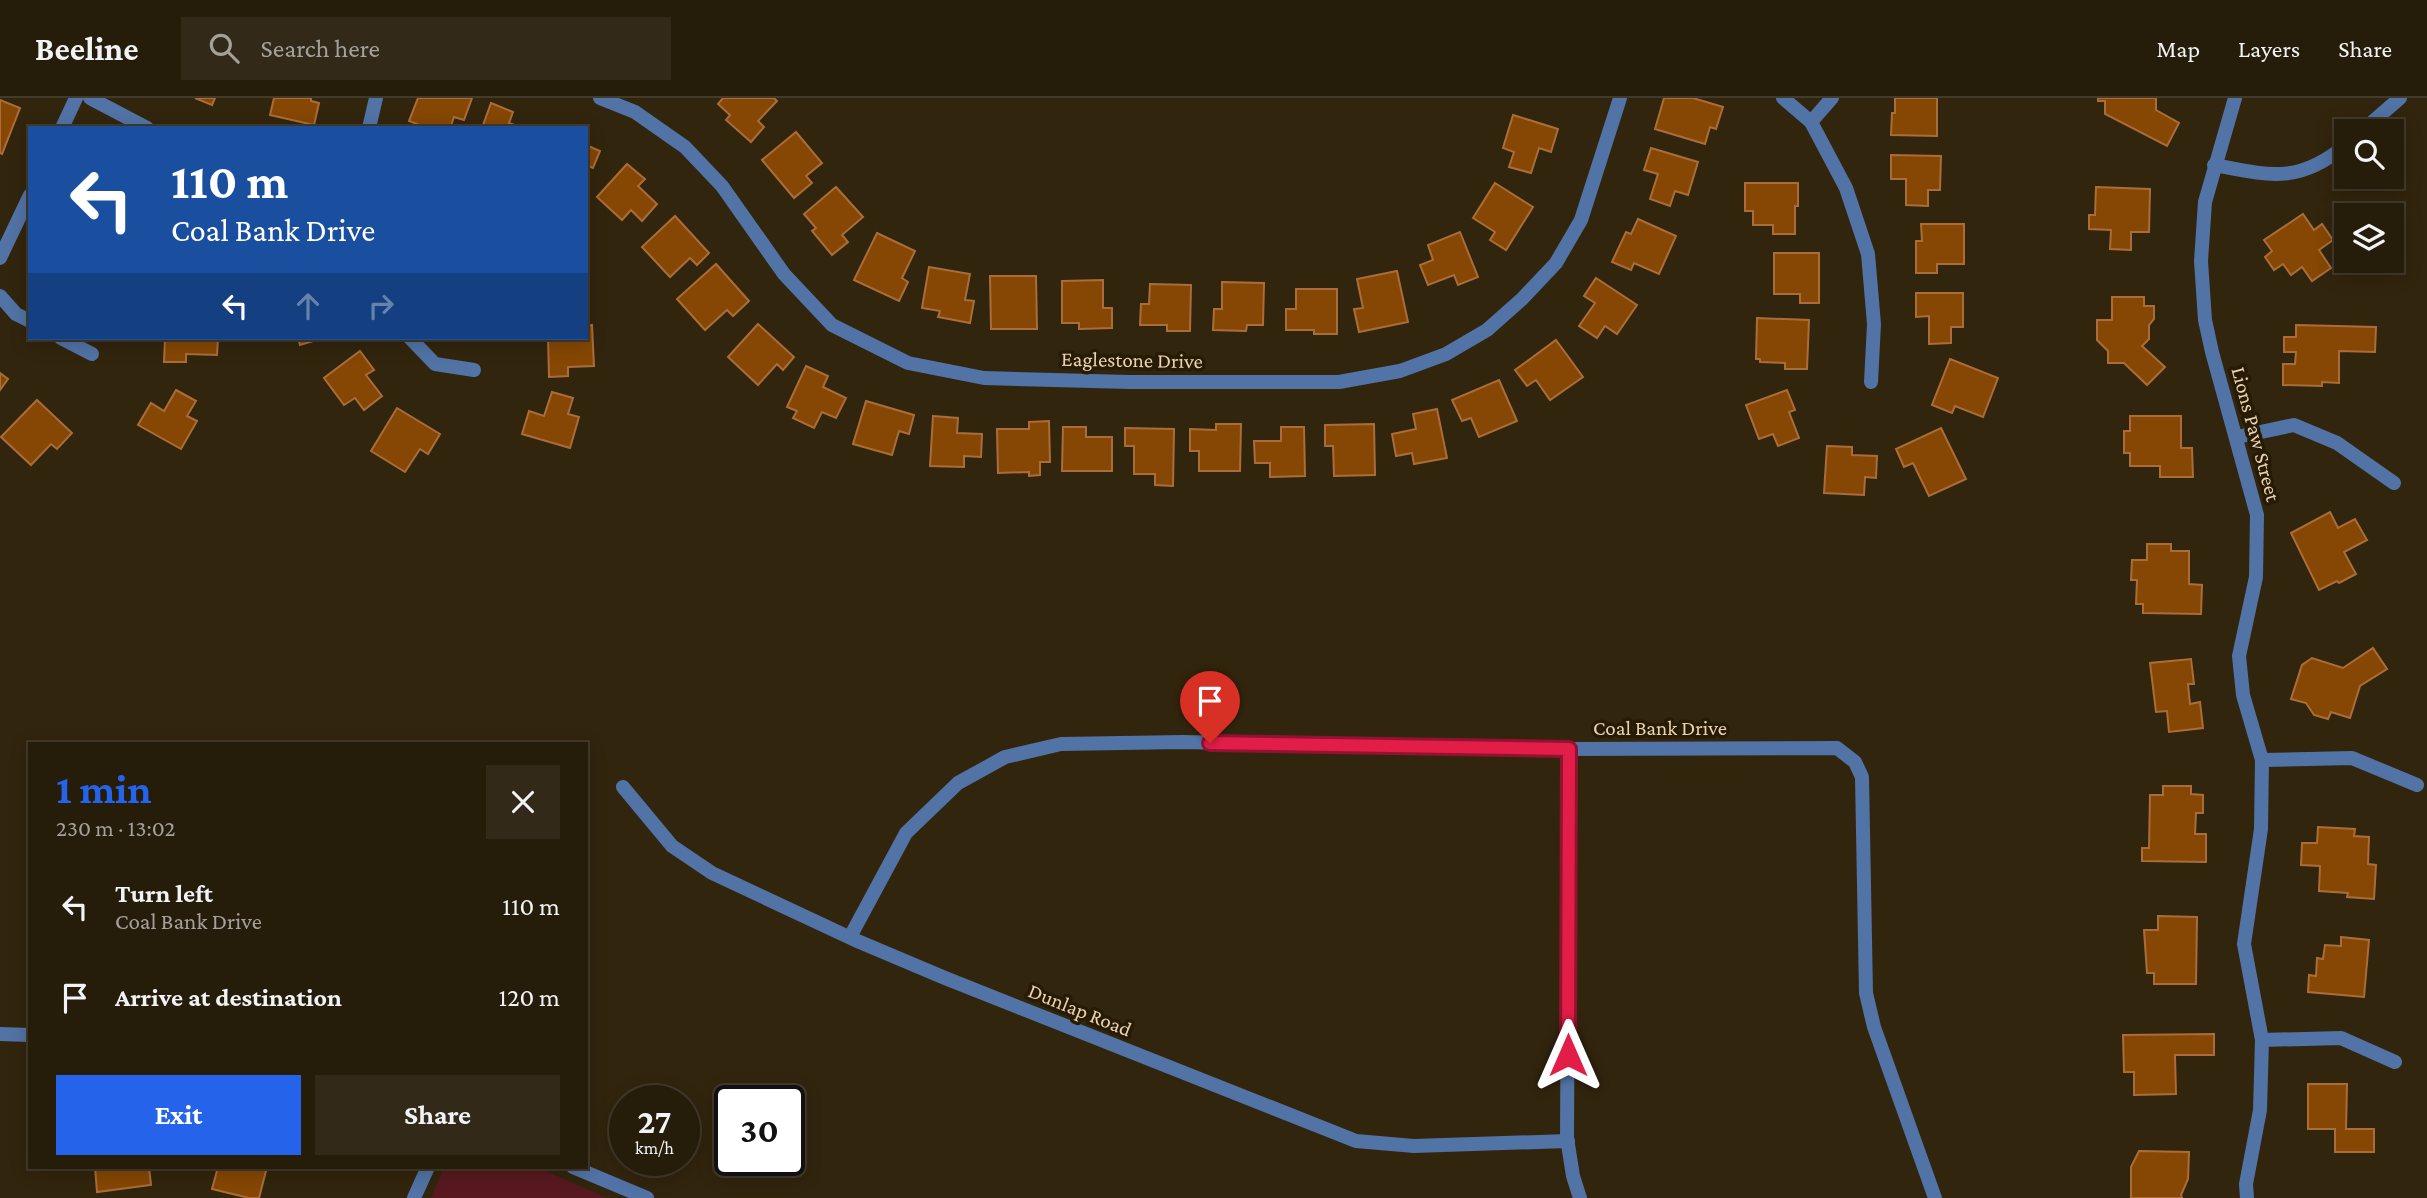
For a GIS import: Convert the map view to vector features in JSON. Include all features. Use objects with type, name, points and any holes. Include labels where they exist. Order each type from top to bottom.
[{"type":"street","points":[[63,126],[76,98]]},
{"type":"street","points":[[90,98],[143,126]]},
{"type":"street","points":[[369,126],[376,98]]},
{"type":"street","name":"Eaglestone Drive","points":[[600,98],[635,112],[685,147],[722,186],[784,274],[832,325],[908,363],[920,366],[984,377],[1129,382],[1339,382],[1400,372],[1456,348],[1487,330],[1522,299],[1556,263],[1581,220],[1620,98]]},
{"type":"street","points":[[1783,98],[1811,122],[1846,188],[1868,254],[1874,324],[1871,382]]},
{"type":"street","points":[[1811,122],[1832,98]]},
{"type":"street","name":"Lions Paw Street","points":[[2235,98],[2214,165],[2202,230],[2202,291],[2212,352],[2257,515],[2256,577],[2239,656],[2243,695],[2262,760],[2261,829],[2244,944],[2262,1040],[2260,1110],[2246,1184],[2247,1198]]},
{"type":"street","points":[[2376,119],[2400,98]]},
{"type":"street","points":[[2214,165],[2258,174],[2296,173],[2316,166],[2334,153]]},
{"type":"street","points":[[0,258],[28,199]]},
{"type":"street","points":[[0,296],[16,314],[28,320]]},
{"type":"street","points":[[65,340],[92,354]]},
{"type":"street","points":[[412,340],[435,364],[474,370]]},
{"type":"street","points":[[2236,437],[2294,425],[2337,443],[2394,483]]},
{"type":"street","name":"Coal Bank Drive","points":[[850,937],[906,833],[958,783],[1005,757],[1061,744],[1169,742],[1569,749],[1837,748],[1855,761],[1862,776],[1866,993],[1874,1027],[1935,1198]]},
{"type":"street","points":[[1569,749],[1568,1141],[1573,1176],[1580,1198]]},
{"type":"street","points":[[2262,760],[2352,758],[2417,785]]},
{"type":"street","name":"Dunlap Road","points":[[623,787],[672,846],[712,873],[850,937],[1232,1094],[1356,1141],[1415,1146],[1568,1141]]},
{"type":"street","points":[[0,1034],[28,1035]]},
{"type":"street","points":[[2262,1040],[2341,1038],[2395,1062]]},
{"type":"street","points":[[414,1198],[427,1169]]},
{"type":"street","points":[[578,1169],[647,1198]]},
{"type":"shaded area","points":[[443,1169],[541,1169],[607,1198],[431,1198]]},
{"type":"building","points":[[195,98],[215,98],[212,105]]},
{"type":"building","points":[[274,98],[311,98],[311,101],[319,103],[314,125],[270,115]]},
{"type":"building","points":[[418,98],[472,98],[464,120],[454,117],[451,126],[422,126],[409,121]]},
{"type":"building","points":[[723,98],[774,98],[777,101],[758,121],[764,127],[751,142],[726,120],[730,115],[718,104]]},
{"type":"building","points":[[1664,98],[1693,98],[1723,107],[1716,129],[1710,127],[1705,144],[1655,129]]},
{"type":"building","points":[[1895,98],[1937,98],[1937,136],[1891,135]]},
{"type":"building","points":[[2098,98],[2156,98],[2156,110],[2179,123],[2167,146],[2105,114],[2105,101],[2098,101]]},
{"type":"building","points":[[0,100],[20,108],[2,154],[0,153]]},
{"type":"building","points":[[491,103],[513,112],[509,123],[517,126],[483,126]]},
{"type":"building","points":[[1513,115],[1558,129],[1551,152],[1539,148],[1531,173],[1509,167],[1514,152],[1503,148]]},
{"type":"building","points":[[796,132],[822,163],[806,176],[812,183],[794,198],[762,160]]},
{"type":"building","points":[[588,146],[600,151],[593,168],[588,166]]},
{"type":"building","points":[[1651,148],[1698,162],[1688,195],[1675,191],[1670,206],[1650,199],[1658,174],[1644,170]]},
{"type":"building","points":[[1891,155],[1941,156],[1940,190],[1928,190],[1928,206],[1906,205],[1906,179],[1891,179]]},
{"type":"building","points":[[627,164],[645,179],[638,186],[657,204],[642,221],[631,210],[622,220],[597,197]]},
{"type":"building","points":[[1495,183],[1533,207],[1506,250],[1490,240],[1495,232],[1473,218]]},
{"type":"building","points":[[1745,183],[1798,183],[1795,234],[1773,234],[1773,225],[1753,225],[1753,211],[1745,211]]},
{"type":"building","points":[[836,187],[863,217],[842,235],[848,242],[832,255],[812,231],[816,228],[804,214]]},
{"type":"building","points":[[2096,187],[2150,189],[2149,232],[2131,232],[2131,250],[2110,249],[2111,230],[2089,229],[2089,215],[2095,215]]},
{"type":"building","points":[[2303,214],[2314,230],[2322,224],[2333,240],[2319,250],[2331,268],[2312,281],[2302,267],[2291,275],[2283,264],[2274,270],[2265,257],[2272,251],[2264,240]]},
{"type":"building","points":[[675,216],[709,253],[697,265],[690,258],[670,277],[642,247]]},
{"type":"building","points":[[1638,219],[1676,236],[1659,274],[1634,263],[1631,270],[1612,262],[1626,232],[1631,234]]},
{"type":"building","points":[[1921,224],[1964,224],[1964,264],[1937,264],[1937,273],[1916,273],[1916,241],[1922,241]]},
{"type":"building","points":[[1460,232],[1478,277],[1458,285],[1454,275],[1428,285],[1420,265],[1433,260],[1428,245]]},
{"type":"building","points":[[877,233],[915,251],[902,278],[908,282],[899,301],[854,280]]},
{"type":"building","points":[[1774,253],[1819,253],[1819,303],[1800,303],[1800,294],[1774,294]]},
{"type":"building","points":[[716,264],[749,301],[733,316],[727,310],[705,330],[677,299]]},
{"type":"building","points":[[929,267],[970,274],[965,300],[974,301],[970,323],[938,317],[940,311],[922,308]]},
{"type":"building","points":[[1397,271],[1408,322],[1359,332],[1354,309],[1363,308],[1357,279]]},
{"type":"building","points":[[990,276],[1036,276],[1037,329],[991,329]]},
{"type":"building","points":[[1596,278],[1637,305],[1617,334],[1605,326],[1597,338],[1579,326],[1595,303],[1584,296]]},
{"type":"building","points":[[1103,280],[1103,308],[1112,308],[1112,328],[1079,329],[1079,323],[1062,323],[1062,281]]},
{"type":"building","points":[[1222,282],[1264,283],[1263,325],[1247,325],[1246,331],[1213,330],[1214,309],[1222,309]]},
{"type":"building","points":[[1150,284],[1191,285],[1190,331],[1167,331],[1167,325],[1140,325],[1141,304],[1149,304]]},
{"type":"building","points":[[1296,289],[1337,289],[1337,334],[1314,334],[1314,330],[1286,330],[1286,309],[1296,309]]},
{"type":"building","points":[[1916,293],[1963,293],[1963,327],[1951,327],[1951,343],[1929,344],[1929,316],[1916,317]]},
{"type":"building","points":[[2112,297],[2144,297],[2144,306],[2154,306],[2149,339],[2142,346],[2165,367],[2147,385],[2124,363],[2108,363],[2108,351],[2097,340],[2097,320],[2112,320]]},
{"type":"building","points":[[1757,318],[1809,320],[1807,369],[1785,369],[1785,363],[1760,362],[1760,359],[1756,359]]},
{"type":"building","points":[[758,324],[794,357],[783,370],[777,364],[758,385],[728,357]]},
{"type":"building","points":[[592,325],[594,366],[568,367],[568,376],[549,377],[548,340],[588,340],[588,326]]},
{"type":"building","points":[[2296,325],[2376,327],[2375,352],[2339,351],[2339,383],[2322,382],[2322,386],[2283,385],[2283,364],[2295,364],[2296,352],[2284,352],[2284,337],[2296,337]]},
{"type":"building","points":[[165,340],[218,340],[217,355],[186,354],[186,362],[164,362]]},
{"type":"building","points":[[299,340],[316,340],[300,345]]},
{"type":"building","points":[[1556,340],[1583,377],[1550,400],[1536,380],[1527,386],[1515,370]]},
{"type":"building","points":[[360,351],[374,370],[366,375],[382,396],[364,410],[355,398],[344,405],[324,378]]},
{"type":"building","points":[[1950,359],[1998,378],[1983,417],[1955,406],[1952,413],[1932,405]]},
{"type":"building","points":[[806,366],[828,376],[823,387],[846,398],[836,418],[822,412],[814,428],[793,418],[797,411],[787,407]]},
{"type":"building","points":[[0,373],[8,379],[0,390]]},
{"type":"building","points":[[1499,380],[1517,421],[1479,437],[1471,418],[1462,421],[1452,400]]},
{"type":"building","points":[[176,390],[196,401],[187,416],[197,421],[181,449],[138,425],[151,403],[164,411]]},
{"type":"building","points":[[1787,390],[1795,410],[1789,412],[1799,438],[1778,446],[1773,434],[1759,439],[1746,405]]},
{"type":"building","points":[[552,392],[573,398],[568,414],[579,417],[570,448],[522,434],[529,411],[544,416]]},
{"type":"building","points":[[37,400],[72,433],[57,449],[51,444],[31,465],[1,437]]},
{"type":"building","points":[[866,401],[914,415],[909,434],[899,431],[892,455],[853,444]]},
{"type":"building","points":[[397,408],[440,434],[428,454],[420,449],[405,472],[371,451]]},
{"type":"building","points":[[1437,409],[1447,458],[1414,464],[1412,453],[1396,456],[1392,434],[1416,429],[1413,414]]},
{"type":"building","points":[[933,416],[958,418],[957,433],[982,434],[981,457],[964,456],[964,467],[930,466]]},
{"type":"building","points":[[2130,416],[2181,416],[2181,448],[2192,448],[2193,477],[2160,477],[2160,466],[2130,466],[2130,453],[2124,453],[2124,431],[2130,431]]},
{"type":"building","points":[[1049,421],[1050,462],[1040,462],[1040,475],[1029,476],[1029,472],[998,473],[997,429],[1029,429],[1029,422]]},
{"type":"building","points":[[1216,424],[1241,424],[1240,471],[1199,471],[1199,451],[1190,451],[1190,429],[1216,430]]},
{"type":"building","points":[[1374,424],[1375,475],[1334,476],[1333,446],[1325,446],[1325,425]]},
{"type":"building","points":[[1063,427],[1086,427],[1086,437],[1112,437],[1112,471],[1062,471]]},
{"type":"building","points":[[1281,427],[1304,427],[1305,476],[1270,477],[1270,463],[1255,463],[1254,441],[1281,441]]},
{"type":"building","points":[[1125,428],[1174,429],[1173,486],[1155,485],[1155,474],[1134,474],[1134,446],[1125,446]]},
{"type":"building","points":[[1941,428],[1966,479],[1929,496],[1913,463],[1904,467],[1896,449]]},
{"type":"building","points":[[1827,446],[1852,447],[1852,455],[1877,456],[1876,478],[1865,477],[1864,495],[1824,493]]},
{"type":"building","points":[[2330,512],[2338,528],[2355,519],[2367,540],[2344,552],[2356,574],[2319,590],[2291,533]]},
{"type":"building","points":[[2147,544],[2171,544],[2171,551],[2189,551],[2189,584],[2202,585],[2201,614],[2143,613],[2143,604],[2136,604],[2137,580],[2131,580],[2132,560],[2147,560]]},
{"type":"building","points":[[2373,648],[2387,669],[2360,686],[2350,718],[2331,712],[2328,719],[2314,715],[2306,703],[2291,699],[2302,665],[2312,658],[2343,668]]},
{"type":"building","points":[[2191,659],[2194,684],[2188,684],[2190,704],[2200,702],[2203,728],[2169,732],[2167,711],[2156,712],[2150,663]]},
{"type":"building","points":[[2163,786],[2191,786],[2191,794],[2203,795],[2203,813],[2196,813],[2195,834],[2206,834],[2206,862],[2142,861],[2142,848],[2149,848],[2150,795],[2163,795]]},
{"type":"building","points":[[2318,827],[2355,829],[2354,836],[2369,837],[2368,864],[2376,865],[2374,899],[2347,897],[2348,893],[2319,891],[2320,866],[2301,865],[2302,843],[2317,843]]},
{"type":"building","points":[[2158,916],[2197,917],[2196,984],[2154,984],[2154,973],[2147,973],[2144,930],[2158,930]]},
{"type":"building","points":[[2341,937],[2369,940],[2364,997],[2308,992],[2309,975],[2316,976],[2317,958],[2323,959],[2325,945],[2341,946]]},
{"type":"building","points":[[2214,1034],[2214,1055],[2175,1055],[2176,1094],[2134,1095],[2134,1072],[2124,1072],[2123,1035]]},
{"type":"building","points":[[2308,1084],[2347,1084],[2346,1129],[2374,1129],[2374,1152],[2335,1152],[2335,1129],[2308,1129]]},
{"type":"building","points":[[2139,1151],[2189,1152],[2188,1179],[2182,1198],[2131,1198],[2131,1167]]},
{"type":"building","points":[[95,1169],[149,1169],[151,1185],[97,1192]]},
{"type":"building","points":[[217,1169],[266,1169],[259,1198],[212,1189]]},
{"type":"route","points":[[1210,743],[1569,749],[1568,1055]]}]
